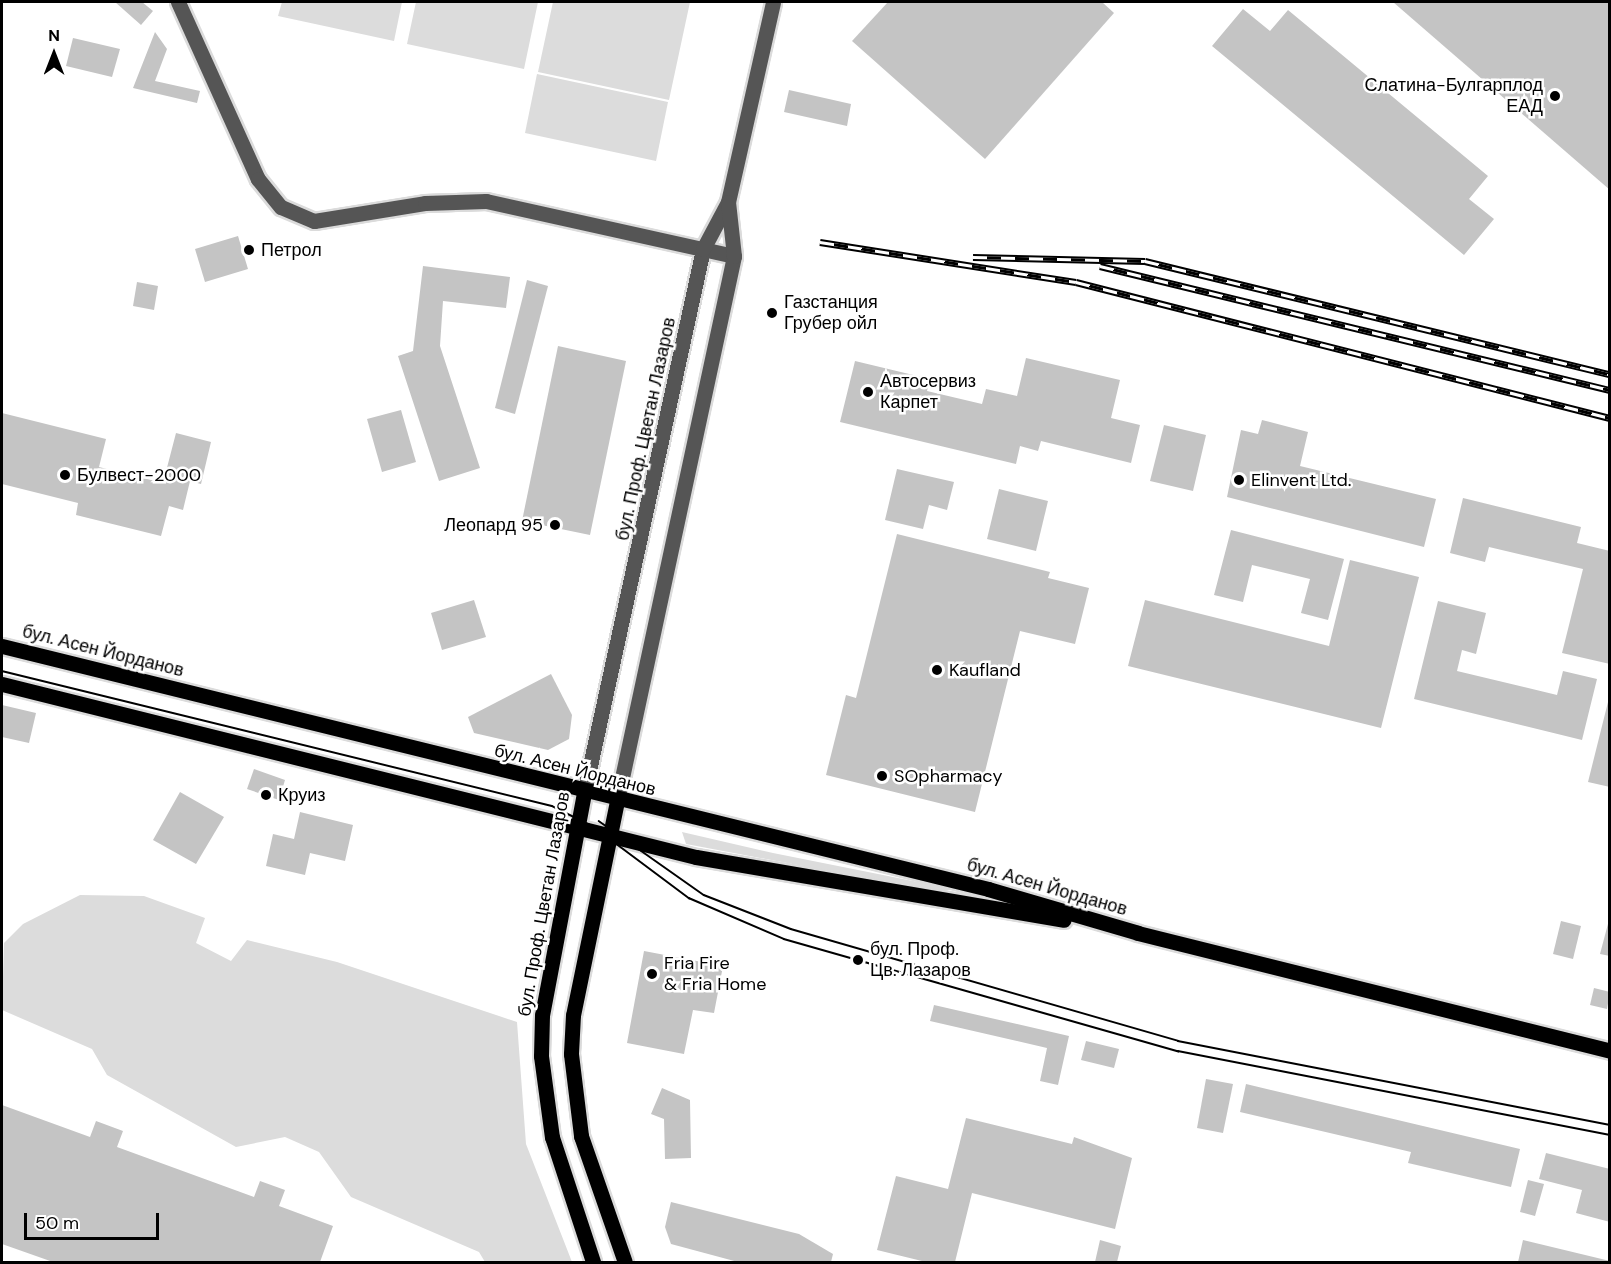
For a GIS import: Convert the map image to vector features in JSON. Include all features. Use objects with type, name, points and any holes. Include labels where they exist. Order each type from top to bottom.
[{"type":"main road","name":"бул. Асен Йорданов","points":[[2,646],[584,793],[988,889],[1138,933],[1610,1051]]},
{"type":"main road","name":"бул. Асен Йорданов","points":[[2,684],[696,857],[1138,933]]},
{"type":"main road","name":"бул. Проф. Цветан Лазаров","points":[[584,793],[542,1015],[541,1056],[552,1137],[593,1263]]},
{"type":"main road","points":[[617,801],[573,1015],[571,1054],[581,1136],[625,1263]]},
{"type":"street","points":[[178,2],[258,179],[281,207],[314,221],[425,203],[486,201],[734,256]]},
{"type":"street","points":[[617,801],[734,256],[728,202],[773,2]]},
{"type":"street","name":"бул. Проф. Цветан Лазаров","points":[[584,793],[703,249],[728,202]]},
{"type":"shaded area","points":[[282,2],[402,2],[394,41],[278,16]]},
{"type":"shaded area","points":[[416,2],[538,2],[524,69],[407,44]]},
{"type":"shaded area","points":[[553,2],[690,2],[669,100],[538,72]]},
{"type":"shaded area","points":[[537,74],[668,102],[656,161],[525,133]]},
{"type":"shaded area","points":[[682,832],[773,853],[958,890],[930,890],[686,844]]},
{"type":"shaded area","points":[[80,895],[144,896],[205,918],[196,943],[231,961],[247,940],[337,962],[517,1022],[526,1144],[572,1262],[485,1262],[479,1252],[351,1197],[319,1152],[285,1137],[236,1147],[107,1075],[92,1049],[2,1010],[4,943],[23,924]]},
{"type":"building","points":[[115,2],[142,2],[153,11],[141,25]]},
{"type":"building","points":[[888,2],[1102,2],[1114,13],[985,159],[852,41]]},
{"type":"building","name":"Слатина-Булгарплод ЕАД","points":[[1393,2],[1610,2],[1610,190]]},
{"type":"building","points":[[1243,9],[1270,31],[1288,10],[1488,176],[1469,199],[1494,219],[1464,255],[1212,46]]},
{"type":"building","points":[[155,32],[167,49],[155,81],[200,91],[197,103],[133,88]]},
{"type":"building","points":[[73,38],[120,49],[112,77],[66,66]]},
{"type":"building","points":[[789,90],[851,104],[847,126],[784,112]]},
{"type":"building","points":[[238,236],[248,269],[205,282],[195,249]]},
{"type":"building","points":[[423,266],[510,277],[506,308],[443,301],[440,346],[480,468],[439,481],[398,356],[413,351]]},
{"type":"building","points":[[527,280],[548,286],[515,414],[495,408]]},
{"type":"building","points":[[137,282],[158,286],[154,310],[133,306]]},
{"type":"building","points":[[558,346],[626,361],[590,535],[522,521]]},
{"type":"building","points":[[1026,358],[1120,380],[1111,418],[1140,425],[1131,463],[1041,441],[1038,451],[1020,446],[1016,464],[840,422],[855,361],[930,379],[927,391],[982,404],[986,389],[1017,396]]},
{"type":"building","points":[[401,410],[416,462],[382,472],[367,419]]},
{"type":"building","name":"Булвест-2000","points":[[2,413],[106,439],[99,467],[163,483],[176,433],[211,442],[201,484],[190,481],[183,510],[169,506],[161,536],[76,515],[78,503],[2,484]]},
{"type":"building","points":[[1262,420],[1308,432],[1300,466],[1436,499],[1424,547],[1227,497],[1241,430],[1258,434]]},
{"type":"building","points":[[1164,425],[1206,435],[1193,491],[1150,481]]},
{"type":"building","points":[[897,469],[954,482],[947,510],[929,505],[923,529],[885,520]]},
{"type":"building","points":[[999,489],[1048,501],[1036,551],[987,539]]},
{"type":"building","points":[[1463,498],[1581,527],[1577,543],[1610,551],[1610,664],[1562,653],[1583,569],[1489,547],[1485,562],[1450,553]]},
{"type":"building","points":[[1231,530],[1344,559],[1328,620],[1301,613],[1310,579],[1252,565],[1243,602],[1214,595]]},
{"type":"building","name":"Kaufland","points":[[897,534],[1050,572],[1048,578],[1089,588],[1075,644],[1020,631],[975,812],[826,775],[846,695],[856,698]]},
{"type":"building","points":[[1350,560],[1419,577],[1381,728],[1128,666],[1145,600],[1329,646]]},
{"type":"building","points":[[474,600],[486,637],[442,650],[431,613]]},
{"type":"building","points":[[1438,601],[1486,613],[1476,654],[1462,650],[1457,671],[1557,695],[1563,671],[1597,679],[1582,740],[1414,699]]},
{"type":"building","points":[[551,674],[572,715],[569,739],[548,750],[474,733],[468,717]]},
{"type":"building","points":[[1610,698],[1610,787],[1588,782]]},
{"type":"building","points":[[2,705],[36,713],[29,743],[2,737]]},
{"type":"building","points":[[254,769],[285,780],[279,800],[247,789]]},
{"type":"building","points":[[180,792],[224,817],[196,864],[153,840]]},
{"type":"building","points":[[300,812],[353,825],[345,861],[310,853],[305,875],[266,866],[273,834],[294,839]]},
{"type":"building","points":[[1610,920],[1610,956],[1600,954]]},
{"type":"building","points":[[1561,921],[1581,926],[1573,959],[1553,954]]},
{"type":"building","points":[[644,951],[723,966],[714,1013],[693,1010],[684,1054],[627,1043]]},
{"type":"building","points":[[1594,988],[1610,992],[1607,1009],[1590,1005]]},
{"type":"building","points":[[934,1005],[1069,1036],[1058,1085],[1040,1081],[1047,1048],[930,1021]]},
{"type":"building","points":[[1086,1041],[1119,1049],[1114,1068],[1081,1060]]},
{"type":"building","points":[[1206,1079],[1233,1084],[1223,1133],[1197,1128]]},
{"type":"building","points":[[1246,1084],[1520,1149],[1511,1187],[1408,1163],[1411,1152],[1240,1112]]},
{"type":"building","points":[[662,1088],[690,1100],[691,1158],[665,1159],[664,1119],[651,1114]]},
{"type":"building","points":[[2,1105],[90,1137],[96,1121],[123,1131],[117,1147],[254,1197],[260,1181],[285,1190],[279,1206],[333,1226],[320,1262],[53,1262],[2,1244]]},
{"type":"building","points":[[966,1118],[1072,1144],[1074,1137],[1132,1158],[1115,1229],[972,1193],[955,1262],[926,1262],[877,1250],[896,1176],[948,1189]]},
{"type":"building","points":[[1546,1153],[1610,1169],[1610,1222],[1576,1213],[1582,1190],[1539,1179]]},
{"type":"building","points":[[1528,1180],[1544,1184],[1535,1216],[1520,1212]]},
{"type":"building","points":[[671,1202],[799,1234],[833,1254],[831,1262],[738,1262],[671,1244],[665,1227]]},
{"type":"building","points":[[1100,1240],[1121,1246],[1117,1262],[1095,1262]]},
{"type":"building","points":[[1523,1240],[1610,1261],[1610,1262],[1518,1262]]},
{"type":"tram line","points":[[2,671],[552,806],[594,827],[689,898],[784,939],[1178,1051],[1610,1135]]},
{"type":"tram line","points":[[599,821],[704,895],[791,929],[1178,1041],[1610,1125]]},
{"type":"railway","points":[[820,242],[1076,282],[1610,418]]},
{"type":"railway","points":[[973,257],[1145,261],[1610,374]]},
{"type":"railway","points":[[1100,266],[1610,390]]},
{"type":"place","name":"Слатина-Булгарплод ЕАД","points":[[1555,96]]},
{"type":"place","name":"Петрол","points":[[249,250]]},
{"type":"place","name":"Газстанция Грубер ойл","points":[[772,313]]},
{"type":"place","name":"Автосервиз Карпет","points":[[868,392]]},
{"type":"place","name":"Булвест-2000","points":[[65,475]]},
{"type":"place","name":"Elinvent Ltd.","points":[[1239,480]]},
{"type":"place","name":"Леопард 95","points":[[555,525]]},
{"type":"place","name":"Kaufland","points":[[937,670]]},
{"type":"place","name":"SOpharmacy","points":[[882,776]]},
{"type":"place","name":"Круиз","points":[[266,795]]},
{"type":"place","name":"бул. Проф. Цв. Лазаров","points":[[858,960]]},
{"type":"place","name":"Fria Fire & Fria Home","points":[[652,974]]}]
